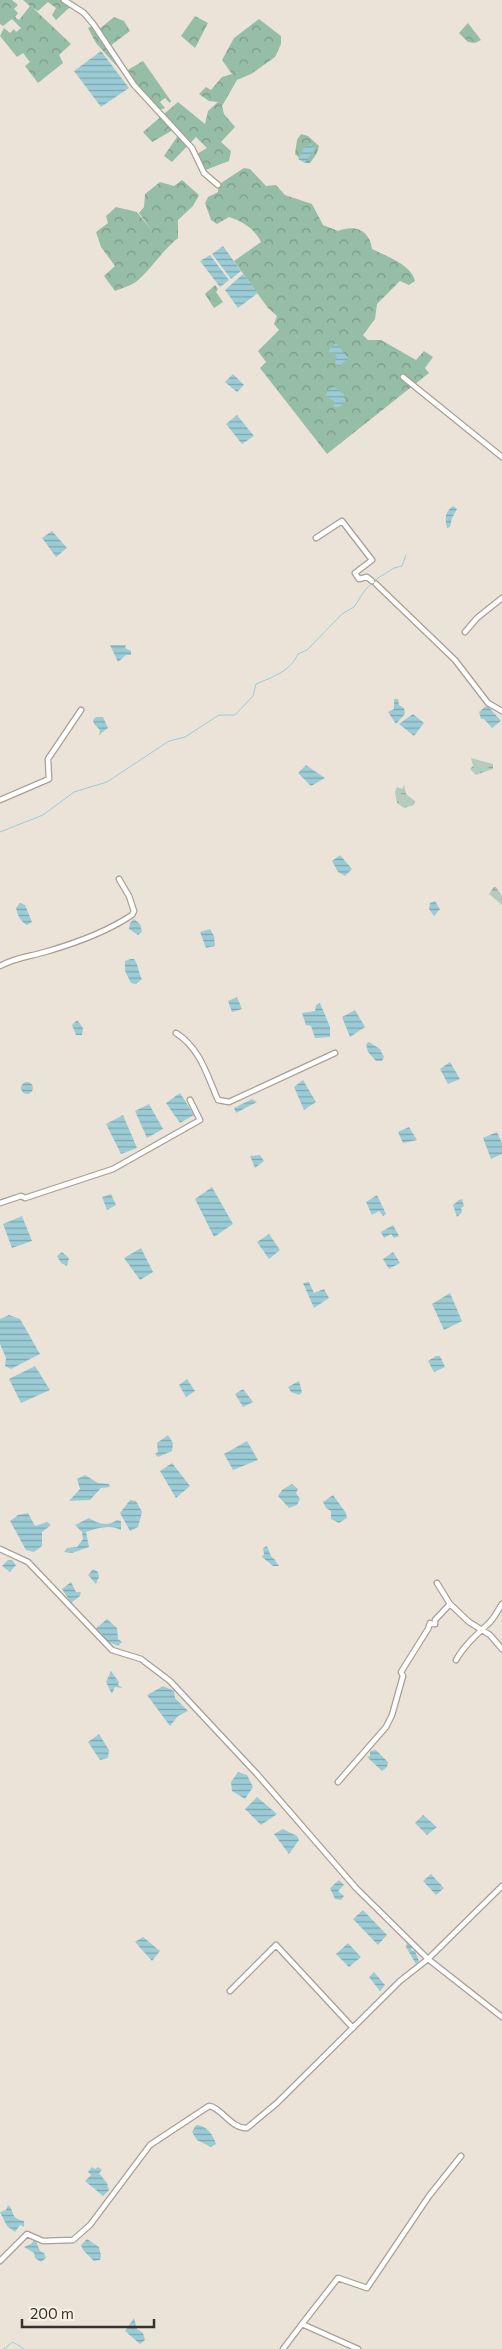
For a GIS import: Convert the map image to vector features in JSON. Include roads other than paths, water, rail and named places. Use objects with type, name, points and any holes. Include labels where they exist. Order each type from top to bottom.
[{"type":"street","points":[[64,0],[76,7],[106,40],[134,85],[192,148],[204,173],[218,185]]},
{"type":"street","points":[[403,377],[502,456]]},
{"type":"street","points":[[316,538],[342,521],[372,560],[355,573],[359,579],[367,577],[374,582],[455,660],[488,703],[502,711]]},
{"type":"street","points":[[466,632],[477,618],[502,598]]},
{"type":"street","points":[[0,800],[49,779],[48,759],[81,710]]},
{"type":"street","points":[[0,966],[25,955],[42,953],[69,945],[132,915],[134,911],[130,898],[119,879]]},
{"type":"street","points":[[176,1033],[188,1040],[198,1054],[218,1100],[229,1102],[336,1053]]},
{"type":"street","points":[[0,1203],[21,1196],[25,1198],[61,1184],[89,1178],[113,1169],[150,1149],[200,1120],[190,1100]]},
{"type":"street","points":[[0,1549],[28,1562],[112,1650],[141,1660],[170,1681],[257,1774],[356,1888],[428,1959],[502,2017]]},
{"type":"street","points":[[437,1583],[450,1604],[490,1635],[502,1649]]},
{"type":"street","points":[[338,1782],[386,1727],[392,1715],[403,1676],[401,1672],[431,1623],[435,1624],[435,1620],[450,1604]]},
{"type":"street","points":[[456,1660],[480,1629],[489,1624],[502,1604]]},
{"type":"street","points":[[0,2261],[27,2234],[43,2241],[73,2240],[90,2225],[150,2145],[209,2106],[213,2107],[226,2119],[243,2128],[247,2128],[278,2103],[400,1981],[428,1959],[502,1886]]},
{"type":"street","points":[[230,1991],[276,1945],[353,2028]]},
{"type":"street","points":[[283,2349],[338,2278],[367,2288],[429,2196],[460,2156]]},
{"type":"street","points":[[302,2324],[358,2349]]},
{"type":"water","points":[[101,51],[129,88],[101,107],[74,71]]},
{"type":"water","points":[[311,144],[315,149],[305,163],[298,159],[304,148]]},
{"type":"water","points":[[223,246],[241,271],[231,279],[212,254]]},
{"type":"water","points":[[210,255],[229,280],[220,287],[200,261]]},
{"type":"water","points":[[243,274],[258,293],[238,308],[225,290]]},
{"type":"water","points":[[336,343],[348,358],[339,367],[335,362],[337,357],[334,353],[329,352],[330,348]]},
{"type":"water","points":[[233,374],[244,385],[237,392],[225,382]]},
{"type":"water","points":[[334,387],[344,394],[345,401],[338,407],[334,407],[334,401],[326,396],[328,389]]},
{"type":"water","points":[[237,415],[254,436],[242,444],[226,424]]},
{"type":"water","points":[[453,506],[457,509],[450,527],[447,528],[446,516]]},
{"type":"water","points":[[52,531],[67,548],[56,557],[42,538]]},
{"type":"water","points":[[110,645],[126,645],[125,648],[131,651],[131,655],[126,655],[118,662]]},
{"type":"water","points":[[394,699],[398,699],[399,705],[404,708],[405,714],[396,724],[388,712],[394,709]]},
{"type":"water","points":[[487,705],[501,721],[492,728],[484,719],[481,719],[479,712]]},
{"type":"water","points":[[413,714],[424,723],[414,736],[399,724]]},
{"type":"water","points":[[96,717],[103,717],[108,728],[99,735],[100,730],[93,720]]},
{"type":"water","points":[[306,765],[325,778],[311,786],[298,773]]},
{"type":"water","points":[[340,855],[352,869],[345,876],[338,872],[332,861]]},
{"type":"water","points":[[435,901],[440,909],[434,916],[429,909],[430,903]]},
{"type":"water","points":[[20,903],[25,905],[32,922],[27,925],[21,920],[16,908]]},
{"type":"water","points":[[134,919],[140,924],[142,932],[138,935],[129,929],[130,923]]},
{"type":"water","points":[[210,929],[214,936],[215,946],[206,948],[200,932]]},
{"type":"water","points":[[134,959],[136,962],[142,979],[136,984],[131,983],[125,971],[125,961]]},
{"type":"water","points":[[237,997],[242,1009],[232,1012],[228,1001]]},
{"type":"water","points":[[320,1003],[330,1027],[330,1037],[315,1038],[311,1026],[306,1025],[302,1013],[315,1011],[316,1005]]},
{"type":"water","points":[[355,1010],[365,1027],[350,1037],[342,1017]]},
{"type":"water","points":[[76,1021],[83,1028],[82,1035],[76,1035],[72,1025]]},
{"type":"water","points":[[369,1042],[380,1049],[384,1057],[382,1061],[376,1061],[368,1052],[366,1044]]},
{"type":"water","points":[[450,1062],[460,1079],[448,1084],[440,1069]]},
{"type":"water","points":[[303,1080],[316,1102],[304,1110],[294,1087]]},
{"type":"water","points":[[29,1082],[32,1083],[32,1093],[25,1094],[22,1093],[21,1086],[22,1083]]},
{"type":"water","points":[[180,1093],[194,1115],[180,1123],[166,1103]]},
{"type":"water","points":[[252,1099],[257,1102],[236,1113],[234,1108]]},
{"type":"water","points":[[149,1104],[163,1129],[147,1138],[135,1111]]},
{"type":"water","points":[[123,1115],[137,1148],[121,1154],[106,1124]]},
{"type":"water","points":[[409,1127],[417,1140],[403,1143],[398,1132]]},
{"type":"water","points":[[497,1132],[502,1143],[502,1154],[491,1159],[483,1138]]},
{"type":"water","points":[[260,1155],[264,1161],[255,1168],[250,1156]]},
{"type":"water","points":[[212,1187],[233,1224],[214,1237],[195,1199]]},
{"type":"water","points":[[111,1194],[116,1205],[107,1210],[102,1197]]},
{"type":"water","points":[[377,1195],[386,1214],[383,1216],[379,1211],[372,1215],[366,1202]]},
{"type":"water","points":[[462,1199],[464,1206],[461,1208],[462,1212],[457,1217],[453,1205]]},
{"type":"water","points":[[22,1216],[32,1241],[12,1248],[3,1224]]},
{"type":"water","points":[[393,1225],[399,1236],[394,1238],[391,1234],[384,1238],[381,1232]]},
{"type":"water","points":[[269,1234],[280,1250],[269,1259],[257,1242]]},
{"type":"water","points":[[141,1248],[153,1272],[140,1280],[124,1258]]},
{"type":"water","points":[[62,1252],[69,1258],[67,1266],[61,1263],[57,1256]]},
{"type":"water","points":[[393,1252],[400,1263],[389,1269],[383,1259]]},
{"type":"water","points":[[309,1282],[314,1293],[324,1289],[329,1298],[314,1308],[303,1283]]},
{"type":"water","points":[[450,1293],[462,1321],[444,1330],[432,1304]]},
{"type":"water","points":[[9,1315],[20,1319],[40,1354],[11,1369],[5,1366],[6,1358],[0,1344],[0,1319]]},
{"type":"water","points":[[436,1356],[440,1356],[445,1367],[434,1372],[428,1361]]},
{"type":"water","points":[[35,1366],[50,1390],[21,1403],[9,1379]]},
{"type":"water","points":[[187,1379],[195,1391],[186,1397],[179,1385]]},
{"type":"water","points":[[299,1381],[302,1392],[299,1395],[291,1392],[288,1387]]},
{"type":"water","points":[[243,1389],[253,1402],[243,1407],[235,1394]]},
{"type":"water","points":[[168,1435],[173,1443],[172,1451],[158,1457],[155,1454],[158,1452],[157,1443]]},
{"type":"water","points":[[247,1441],[258,1460],[233,1470],[224,1454]]},
{"type":"water","points":[[172,1463],[190,1486],[176,1498],[160,1471]]},
{"type":"water","points":[[85,1475],[98,1483],[109,1484],[110,1487],[101,1488],[90,1500],[69,1501],[80,1489],[77,1479]]},
{"type":"water","points":[[292,1484],[298,1489],[296,1493],[300,1499],[297,1505],[289,1508],[278,1496],[282,1490]]},
{"type":"water","points":[[333,1495],[346,1513],[347,1518],[339,1523],[331,1519],[331,1511],[326,1508],[323,1502]]},
{"type":"water","points":[[130,1500],[136,1501],[142,1512],[138,1527],[130,1531],[120,1513]]},
{"type":"water","points":[[28,1513],[35,1526],[47,1522],[51,1525],[42,1532],[42,1546],[34,1552],[26,1550],[10,1521],[18,1515]]},
{"type":"water","points":[[89,1518],[103,1524],[117,1520],[121,1521],[121,1530],[108,1527],[86,1532],[89,1547],[72,1553],[64,1552],[67,1548],[77,1547],[83,1539],[82,1532],[75,1525]]},
{"type":"water","points":[[267,1546],[271,1556],[279,1566],[273,1566],[262,1557],[264,1554],[263,1548]]},
{"type":"water","points":[[8,1560],[12,1560],[16,1565],[10,1572],[2,1566]]},
{"type":"water","points":[[93,1569],[98,1572],[99,1577],[96,1584],[88,1575]]},
{"type":"water","points":[[71,1582],[76,1592],[81,1592],[80,1596],[71,1603],[62,1589]]},
{"type":"water","points":[[107,1619],[117,1628],[118,1639],[122,1642],[118,1646],[111,1643],[108,1646],[93,1631]]},
{"type":"water","points":[[111,1671],[119,1682],[118,1685],[123,1688],[115,1687],[112,1694],[106,1682]]},
{"type":"water","points":[[163,1686],[174,1691],[175,1698],[188,1711],[178,1716],[170,1726],[147,1695]]},
{"type":"water","points":[[99,1734],[109,1750],[108,1758],[100,1760],[88,1742]]},
{"type":"water","points":[[376,1750],[388,1762],[387,1767],[382,1771],[367,1757],[370,1756],[370,1751]]},
{"type":"water","points":[[238,1772],[247,1775],[253,1787],[245,1799],[232,1791],[231,1782]]},
{"type":"water","points":[[257,1797],[277,1814],[261,1825],[245,1809]]},
{"type":"water","points":[[423,1815],[437,1827],[427,1835],[415,1823]]},
{"type":"water","points":[[283,1829],[297,1836],[299,1840],[289,1854],[274,1834]]},
{"type":"water","points":[[431,1874],[444,1888],[436,1895],[423,1881]]},
{"type":"water","points":[[339,1880],[344,1885],[338,1891],[344,1896],[341,1900],[335,1899],[330,1888]]},
{"type":"water","points":[[363,1910],[387,1935],[378,1945],[353,1919]]},
{"type":"water","points":[[143,1937],[160,1951],[152,1961],[135,1942]]},
{"type":"water","points":[[407,1941],[413,1945],[411,1950],[415,1951],[419,1961],[416,1964],[406,1947]]},
{"type":"water","points":[[348,1943],[361,1957],[349,1967],[336,1954]]},
{"type":"water","points":[[374,1972],[385,1985],[380,1991],[369,1977]]},
{"type":"water","points":[[196,2125],[200,2125],[209,2131],[216,2144],[211,2147],[197,2140],[192,2132]]},
{"type":"water","points":[[92,2167],[95,2169],[98,2167],[102,2170],[99,2173],[107,2183],[109,2190],[103,2196],[85,2181],[91,2175],[88,2172]]},
{"type":"water","points":[[8,2205],[16,2218],[24,2221],[24,2227],[20,2225],[15,2232],[7,2226],[0,2212],[6,2210]]},
{"type":"water","points":[[35,2239],[40,2251],[44,2253],[46,2258],[41,2262],[35,2258],[34,2253],[24,2247],[31,2244]]},
{"type":"water","points":[[87,2239],[99,2247],[100,2260],[94,2261],[83,2250],[81,2245]]},
{"type":"water","points":[[134,2318],[137,2329],[143,2333],[145,2340],[140,2344],[125,2331]]},
{"type":"waterway","points":[[0,832],[43,815],[74,792],[107,782],[169,741],[185,737],[219,715],[235,715],[253,696],[256,684],[285,670],[298,654],[307,650],[342,614],[354,607],[365,590],[378,578],[394,568],[402,566],[406,555]]},
{"type":"waterway","points":[[4,2349],[13,2342],[24,2349]]}]
